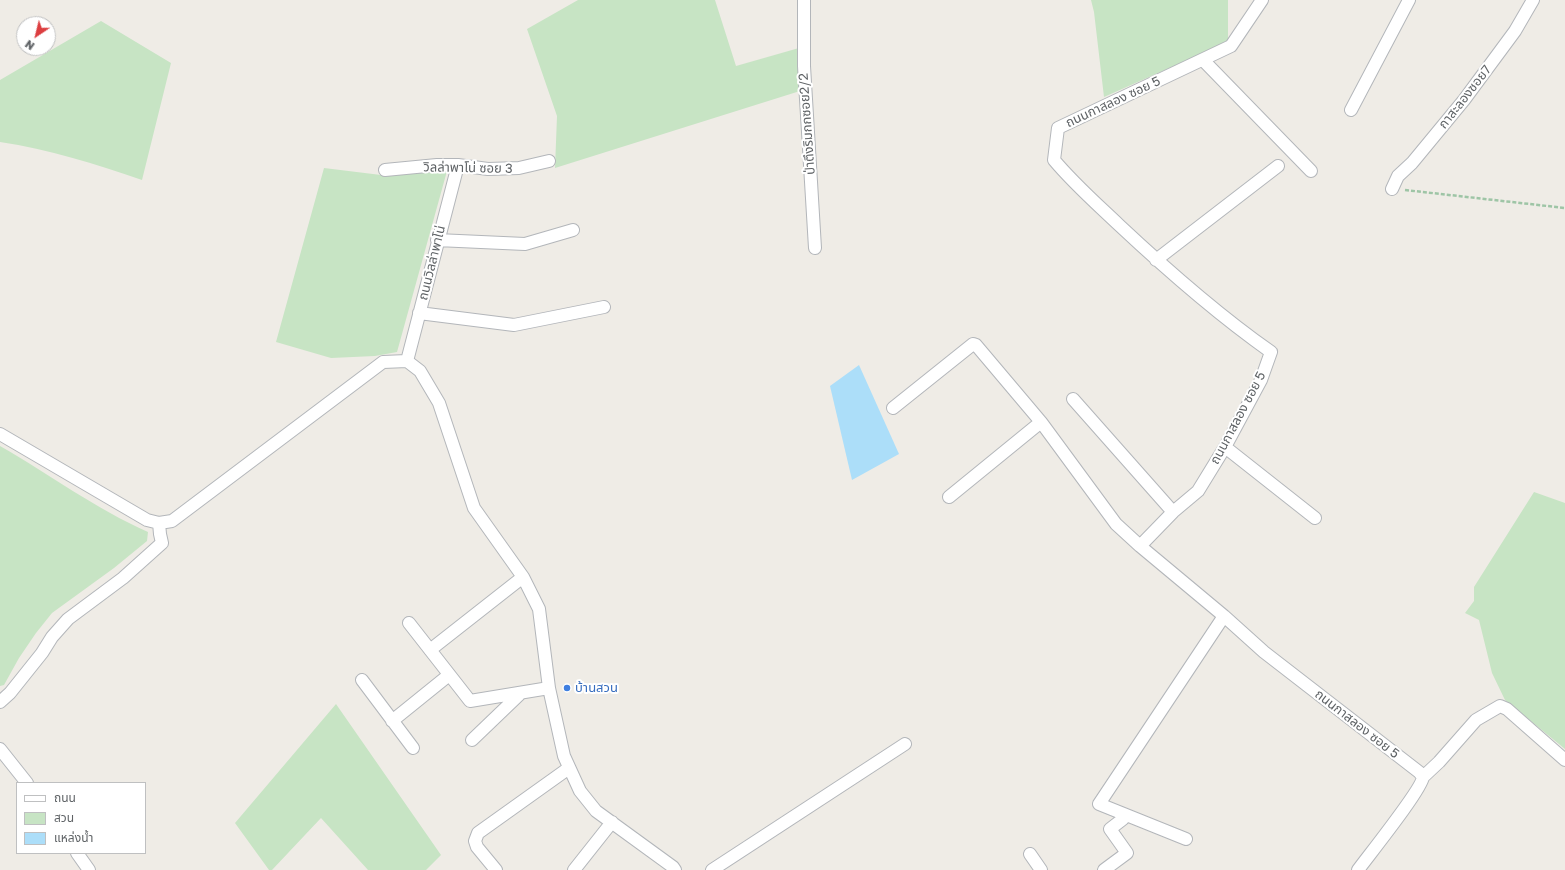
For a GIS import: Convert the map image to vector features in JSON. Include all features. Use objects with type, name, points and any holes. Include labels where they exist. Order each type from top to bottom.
[{"type":"street","name":"ป่าตึงริมกกซอย2/2","points":[[804,0],[804,66],[815,248]]},
{"type":"street","name":"ถนนกาสลอง ซอย 5","points":[[1262,0],[1231,46],[1058,128],[1054,160],[1067,176],[1156,260],[1252,339],[1271,352],[1261,380],[1225,447],[1198,491],[1172,512],[1140,546],[1224,616],[1264,652],[1423,776]]},
{"type":"street","points":[[1351,110],[1409,0]]},
{"type":"street","name":"กาสะลองซอย7","points":[[1392,189],[1398,176],[1412,163],[1464,100],[1497,56],[1515,31],[1533,0]]},
{"type":"street","points":[[1203,60],[1311,171]]},
{"type":"street","name":"วิลล่าพาโน่ ซอย 3","points":[[385,170],[437,165],[458,165],[488,169],[519,168],[549,161]]},
{"type":"street","name":"ถนนวิลล่าพาโน่","points":[[407,361],[458,165]]},
{"type":"street","points":[[1156,260],[1278,166]]},
{"type":"street","points":[[438,240],[525,244],[573,230]]},
{"type":"street","points":[[419,313],[514,325],[604,307]]},
{"type":"street","points":[[893,408],[972,344],[975,344],[1041,422],[1116,524],[1140,546]]},
{"type":"street","points":[[0,434],[147,520],[159,523],[172,521],[383,362],[407,361],[420,371],[439,403],[474,508],[522,578],[539,609],[549,688],[564,756],[580,791],[596,811],[673,867],[675,870]]},
{"type":"street","points":[[1073,399],[1172,512]]},
{"type":"street","points":[[949,497],[1041,422]]},
{"type":"street","points":[[1225,447],[1315,518]]},
{"type":"street","points":[[0,702],[10,693],[42,653],[52,637],[68,619],[123,578],[162,543],[159,523]]},
{"type":"street","points":[[430,650],[522,578]]},
{"type":"street","points":[[1186,839],[1099,804],[1224,616]]},
{"type":"street","points":[[409,623],[470,701],[549,688]]},
{"type":"street","points":[[392,721],[450,676]]},
{"type":"street","points":[[362,680],[413,748]]},
{"type":"street","points":[[472,740],[521,693]]},
{"type":"street","points":[[1358,870],[1414,794],[1422,781],[1423,776],[1439,762],[1476,720],[1500,706],[1507,709],[1565,760]]},
{"type":"street","points":[[712,870],[905,744]]},
{"type":"street","points":[[0,749],[26,782]]},
{"type":"street","points":[[496,870],[477,847],[475,841],[478,833],[569,768]]},
{"type":"street","points":[[1104,870],[1127,853],[1110,829],[1122,819]]},
{"type":"street","points":[[574,870],[612,822]]},
{"type":"street","points":[[78,854],[89,870]]},
{"type":"street","points":[[1030,854],[1041,870]]},
{"type":"path","points":[[1392,189],[1565,208]]},
{"type":"green space","points":[[578,0],[715,0],[736,66],[799,48],[800,91],[555,168],[557,116],[527,29]]},
{"type":"green space","points":[[1091,0],[1228,0],[1228,42],[1104,97],[1094,12]]},
{"type":"green space","points":[[101,21],[171,63],[142,180],[54,153],[0,142],[0,80],[41,56],[56,56],[56,47]]},
{"type":"green space","points":[[324,168],[381,175],[447,171],[397,352],[375,356],[331,358],[276,342]]},
{"type":"green space","points":[[0,446],[91,502],[148,532],[147,541],[114,568],[52,613],[19,658],[4,685],[0,686]]},
{"type":"green space","points":[[1534,492],[1565,503],[1565,749],[1505,700],[1492,673],[1479,620],[1465,613],[1474,601],[1474,587]]},
{"type":"green space","points":[[336,704],[441,855],[426,870],[368,870],[321,818],[272,870],[269,870],[235,823]]},
{"type":"water","points":[[859,365],[899,454],[852,480],[830,386]]},
{"type":"place","name":"บ้านสวน","points":[[567,688]]}]
